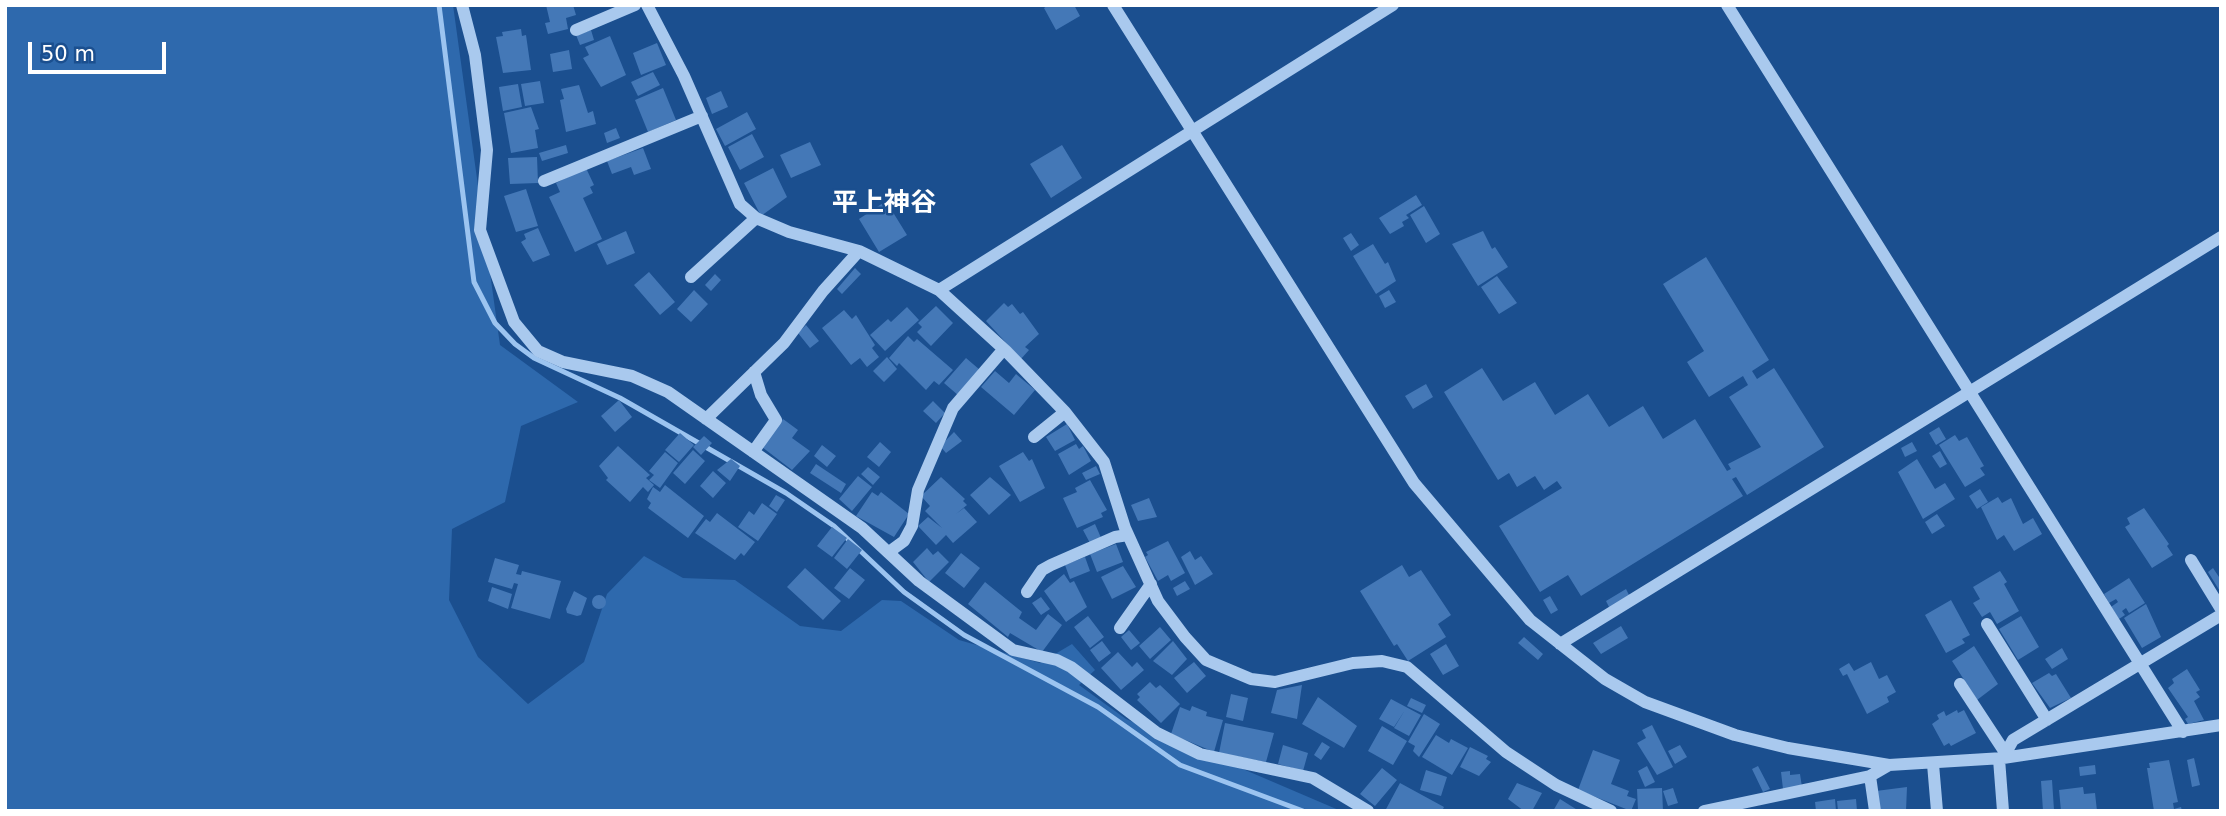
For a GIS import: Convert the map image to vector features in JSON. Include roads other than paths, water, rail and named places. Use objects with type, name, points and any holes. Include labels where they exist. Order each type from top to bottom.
[{"type":"street","points":[[462,5],[475,55],[487,150],[480,230],[514,321],[538,351],[550,357],[611,370],[652,383],[862,527],[919,582],[1013,650],[1057,660],[1071,667],[1133,717],[1172,742],[1200,754],[1313,778],[1368,811]]},
{"type":"street","points":[[576,30],[635,5]]},
{"type":"street","points":[[647,5],[702,116],[740,204],[756,218],[789,232],[859,251],[939,290],[1003,349],[1065,412],[1104,462],[1128,535],[1158,601],[1206,660],[1251,679],[1275,682],[1353,663],[1382,661],[1407,667],[1506,752],[1556,785],[1611,811]]},
{"type":"street","points":[[1113,5],[1414,483],[1530,620],[1605,678],[1645,702],[1735,735],[1788,748],[1889,765],[2003,757],[2221,725]]},
{"type":"street","points":[[939,290],[1393,5]]},
{"type":"street","points":[[1727,5],[2139,666],[2183,732]]},
{"type":"street","points":[[544,181],[702,116]]},
{"type":"street","points":[[691,277],[756,218]]},
{"type":"street","points":[[1560,644],[2221,237]]},
{"type":"street","points":[[706,419],[784,343],[823,291],[859,251]]},
{"type":"street","points":[[889,552],[904,541],[912,526],[918,490],[953,408],[1003,349]]},
{"type":"street","points":[[753,452],[776,420],[761,395],[754,372]]},
{"type":"street","points":[[1034,438],[1065,412]]},
{"type":"street","points":[[1027,592],[1042,570],[1115,537],[1128,535]]},
{"type":"street","points":[[2191,560],[2221,609]]},
{"type":"street","points":[[1120,628],[1151,584]]},
{"type":"street","points":[[2003,811],[2003,757],[2013,740],[2221,615]]},
{"type":"street","points":[[1987,624],[2047,720]]},
{"type":"street","points":[[1959,684],[2003,757]]},
{"type":"street","points":[[1933,764],[1937,811]]},
{"type":"street","points":[[1712,810],[1870,776],[1889,765]]},
{"type":"street","points":[[1870,776],[1875,811]]},
{"type":"waterway","points":[[439,5],[474,282],[495,323],[515,344],[534,358],[620,398],[786,493],[834,526],[904,592],[964,635],[1098,707],[1180,765],[1303,811]]},
{"type":"district","name":"平上神谷","points":[[884,204]]}]
